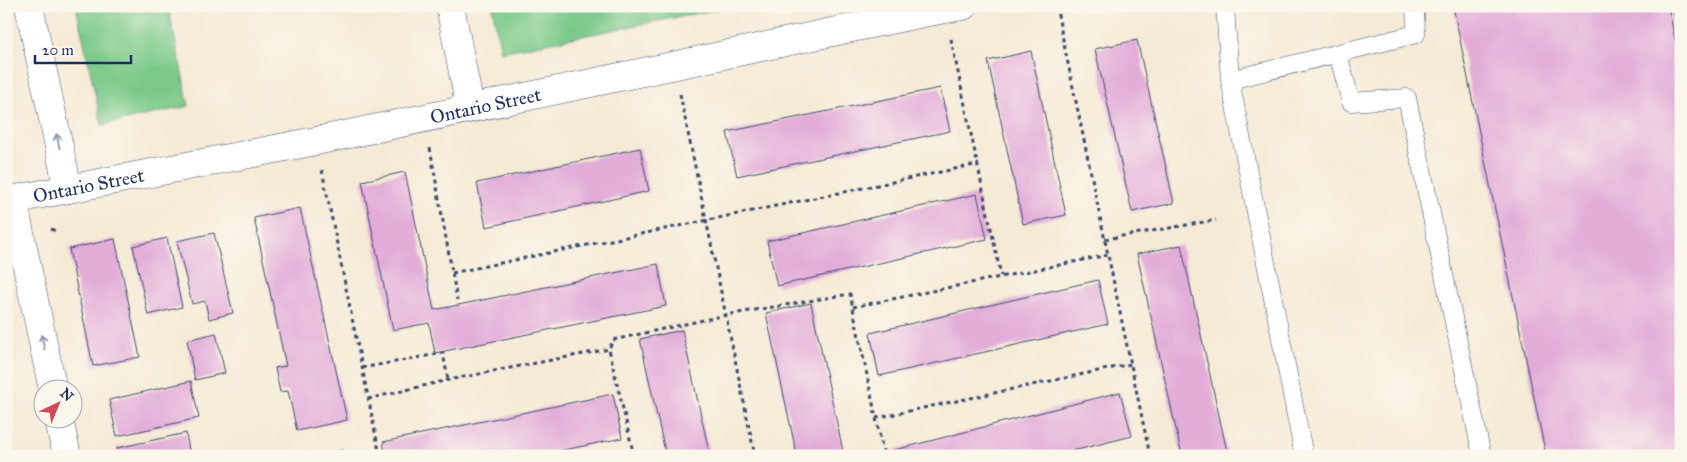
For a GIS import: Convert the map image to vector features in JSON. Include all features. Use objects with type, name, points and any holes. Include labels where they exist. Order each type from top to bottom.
[{"type":"street","points":[[30,6],[68,189]]},
{"type":"street","points":[[450,6],[470,108]]},
{"type":"street","name":"Ontario Street","points":[[10,200],[316,141],[917,10],[962,6]]},
{"type":"street","points":[[10,200],[51,380]]},
{"type":"street","points":[[61,430],[66,456]]},
{"type":"lane","points":[[1225,6],[1230,80],[1304,456]]},
{"type":"lane","points":[[1230,80],[1416,34],[1415,6]]},
{"type":"lane","points":[[1338,54],[1351,102],[1407,98],[1482,456]]},
{"type":"path","points":[[1056,6],[1150,456]]},
{"type":"path","points":[[952,41],[1001,276]]},
{"type":"path","points":[[679,93],[755,456]]},
{"type":"path","points":[[430,147],[457,300]]},
{"type":"path","points":[[452,273],[978,164]]},
{"type":"path","points":[[321,166],[380,456]]},
{"type":"path","points":[[1104,239],[1216,220]]},
{"type":"path","points":[[853,307],[1108,255]]},
{"type":"path","points":[[634,456],[609,349],[613,340],[726,315],[850,294],[884,456]]},
{"type":"path","points":[[368,399],[448,380],[609,349]]},
{"type":"path","points":[[362,368],[443,353],[448,380]]},
{"type":"path","points":[[876,418],[1130,364]]},
{"type":"green space","points":[[76,6],[168,6],[189,106],[102,125]]},
{"type":"green space","points":[[492,6],[718,6],[719,9],[501,52]]},
{"type":"building","points":[[1453,6],[1668,6],[1681,68],[1681,456],[1546,456]]},
{"type":"building","points":[[1672,6],[1681,6],[1681,25],[1676,26]]},
{"type":"building","points":[[1137,40],[1174,203],[1132,212],[1095,49]]},
{"type":"building","points":[[1031,51],[1066,215],[1023,224],[988,61]]},
{"type":"building","points":[[940,88],[950,131],[737,176],[727,132]]},
{"type":"building","points":[[640,148],[649,191],[486,227],[477,183]]},
{"type":"building","points":[[405,172],[434,310],[658,264],[666,306],[435,353],[429,323],[393,330],[362,181]]},
{"type":"building","points":[[977,194],[987,239],[777,286],[767,241]]},
{"type":"building","points":[[300,208],[347,420],[297,431],[288,391],[280,392],[275,368],[286,366],[254,218]]},
{"type":"building","points":[[214,233],[233,313],[209,319],[205,301],[192,304],[177,241]]},
{"type":"building","points":[[167,238],[182,307],[148,315],[133,246]]},
{"type":"building","points":[[115,239],[140,357],[93,366],[69,249]]},
{"type":"building","points":[[1181,245],[1228,456],[1182,456],[1137,254]]},
{"type":"building","points":[[1098,280],[1108,324],[879,376],[870,333]]},
{"type":"building","points":[[811,303],[844,456],[797,456],[766,313]]},
{"type":"building","points":[[682,330],[710,456],[666,456],[640,339]]},
{"type":"building","points":[[216,333],[225,373],[195,380],[187,340]]},
{"type":"building","points":[[191,381],[199,418],[117,436],[109,400]]},
{"type":"building","points":[[1120,392],[1132,436],[1053,456],[893,456],[891,451]]},
{"type":"building","points":[[613,394],[622,438],[535,456],[386,456],[383,442]]},
{"type":"building","points":[[186,433],[190,456],[119,456],[117,448]]},
{"type":"building","points":[[342,450],[343,456],[317,456],[317,455]]}]
